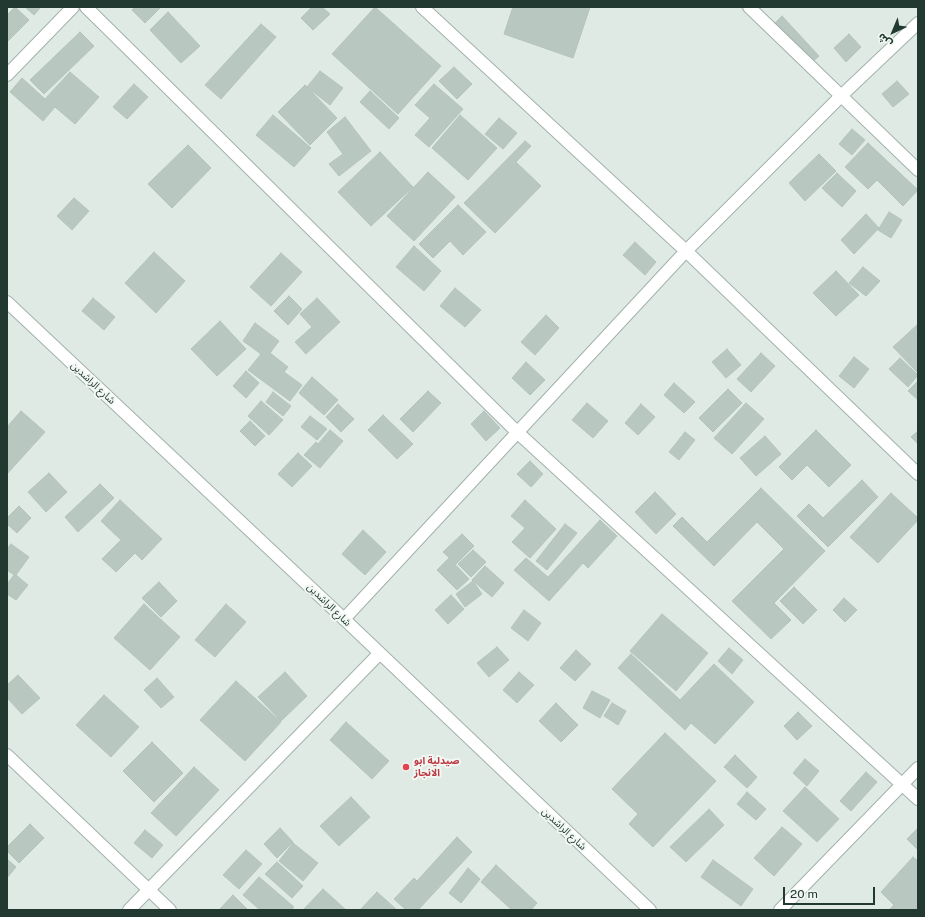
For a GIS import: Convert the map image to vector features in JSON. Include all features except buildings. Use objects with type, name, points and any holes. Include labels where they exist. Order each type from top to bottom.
[{"type":"street","points":[[7,75],[73,7]]},
{"type":"street","points":[[86,7],[517,432],[918,799]]},
{"type":"street","points":[[422,7],[686,251],[918,474]]},
{"type":"street","points":[[749,7],[918,170]]},
{"type":"street","points":[[344,619],[686,251],[841,96],[918,23]]},
{"type":"street","name":"شارع الراشدين","points":[[7,302],[344,619],[379,654],[650,910]]},
{"type":"street","points":[[129,910],[379,654]]},
{"type":"street","points":[[7,755],[170,910]]},
{"type":"street","points":[[780,910],[918,768]]},
{"type":"place","name":"صيدلية ابو الانجاز","points":[[406,767]]}]
